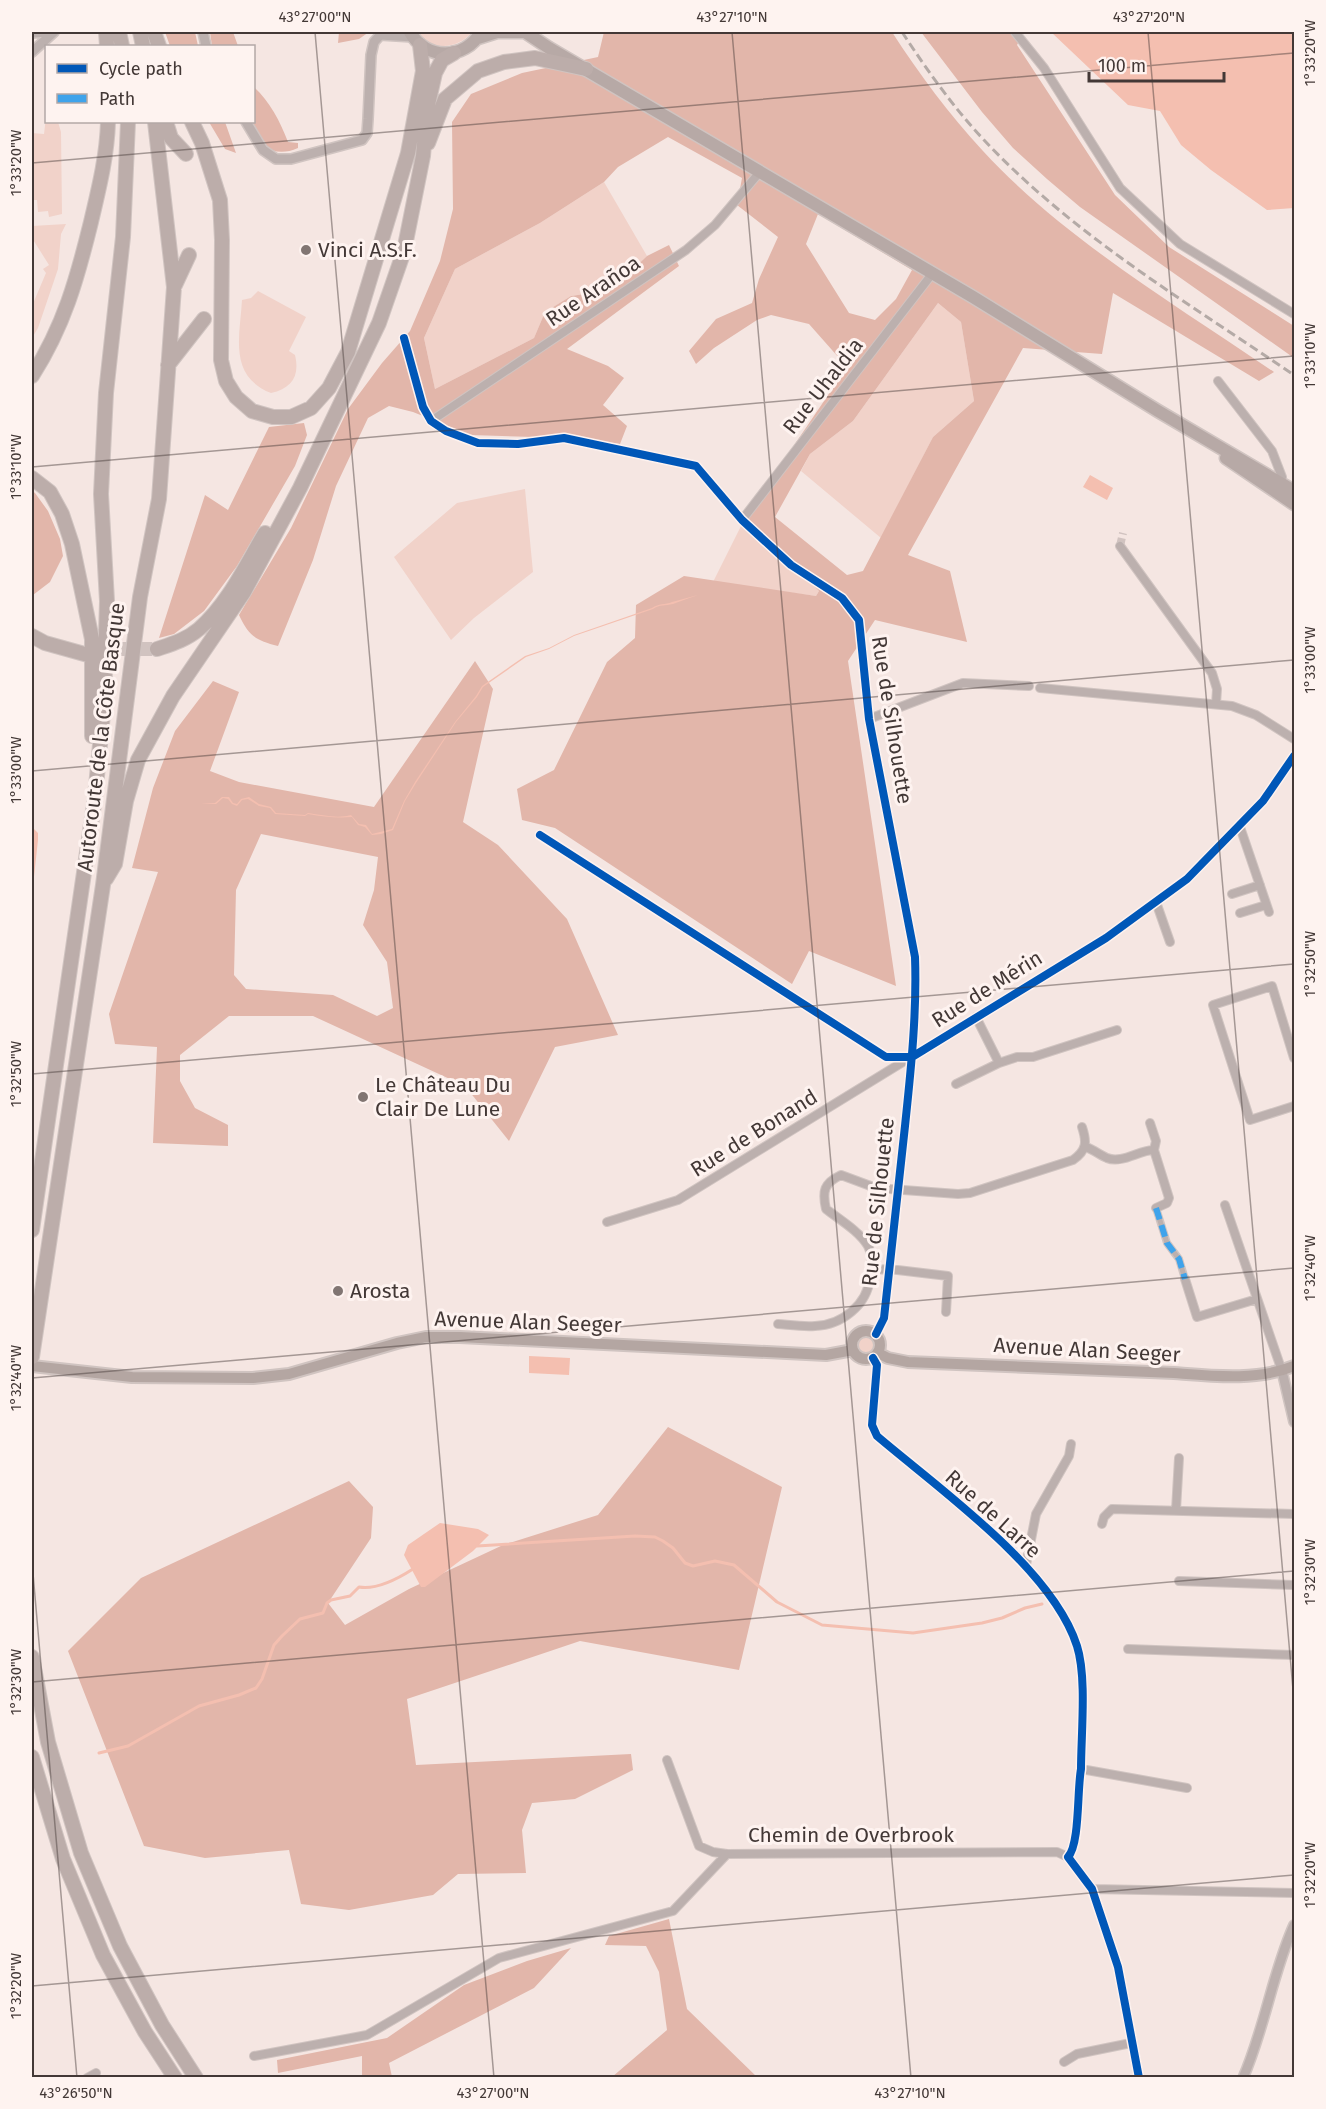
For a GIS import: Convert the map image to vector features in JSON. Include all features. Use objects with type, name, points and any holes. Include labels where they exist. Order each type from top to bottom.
[{"type":"highway","points":[[254,571],[201,636],[180,649],[157,654],[198,630],[217,610],[273,519],[306,456],[335,391],[408,153],[423,71],[414,38]]},
{"type":"highway","points":[[103,885],[115,864],[126,801],[138,760],[173,696],[244,592],[300,488],[379,323],[404,251],[423,156],[427,109],[435,73],[442,60],[454,53]]},
{"type":"highway","points":[[423,156],[445,99],[478,71],[504,62],[535,58],[586,69]]},
{"type":"highway","points":[[32,376],[58,331],[79,271],[108,144],[108,123]]},
{"type":"highway","name":"Autoroute de la Côte Basque","points":[[32,1230],[95,797],[104,703],[107,601],[101,494],[105,405],[123,237],[128,123]]},
{"type":"highway","name":"Autoroute de la Côte Basque","points":[[32,1357],[103,885],[140,597],[159,500],[174,287],[155,123]]},
{"type":"highway","points":[[166,123],[171,138],[186,154]]},
{"type":"highway","points":[[192,123],[202,143],[220,200],[221,360],[226,381],[236,397],[252,411],[273,417],[291,417],[311,408],[329,388],[348,352]]},
{"type":"highway","points":[[174,287],[189,255]]},
{"type":"highway","points":[[168,365],[204,319]]},
{"type":"highway","points":[[32,478],[50,492],[62,514],[72,544],[87,607],[94,671],[90,778],[95,797]]},
{"type":"highway","points":[[32,629],[87,652],[45,644],[32,636]]},
{"type":"highway","points":[[32,1657],[48,1742],[81,1853],[120,1946],[162,2025],[196,2078]]},
{"type":"highway","points":[[32,1757],[63,1859],[103,1955],[145,2032],[175,2078]]},
{"type":"main road","points":[[414,38],[431,51],[442,54],[454,53],[471,45],[480,35],[496,32],[525,32],[759,173],[973,297],[1158,411],[1294,491]]},
{"type":"main road","points":[[1158,411],[1294,504]]},
{"type":"main road","points":[[1251,465],[1294,482]]},
{"type":"main road","points":[[867,1331],[876,1335],[880,1346],[875,1356],[863,1359],[859,1357],[853,1350],[852,1341],[858,1333],[867,1331]]},
{"type":"main road","name":"Avenue Alan Seeger","points":[[32,1366],[132,1377],[253,1378],[289,1374],[398,1343],[426,1338],[460,1336],[826,1354],[853,1350]]},
{"type":"main road","name":"Avenue Alan Seeger","points":[[875,1356],[908,1362],[1174,1373],[1218,1377],[1258,1375],[1282,1371],[1294,1366]]},
{"type":"street","points":[[32,33],[49,32]]},
{"type":"street","points":[[32,52],[54,32]]},
{"type":"street","points":[[1015,32],[1044,68],[1120,188],[1180,244],[1294,314]]},
{"type":"street","points":[[247,123],[263,150],[276,159],[291,159],[362,140],[366,133],[368,119],[371,56],[374,42],[381,33],[414,38]]},
{"type":"street","name":"Rue Arañoa","points":[[431,421],[686,250],[715,225],[759,173]]},
{"type":"street","name":"Rue Uhaldia","points":[[742,520],[932,274]]},
{"type":"street","points":[[404,338],[423,407],[431,421]]},
{"type":"street","points":[[1218,381],[1272,451],[1282,477]]},
{"type":"street","name":"Rue de Silhouette","points":[[431,421],[446,431],[478,443],[518,444],[564,438],[696,466],[742,520],[791,565],[842,598],[859,620],[869,718],[915,957],[916,996],[912,1057],[884,1318],[876,1335]]},
{"type":"street","points":[[1120,546],[1212,673],[1217,689],[1216,704]]},
{"type":"street","points":[[869,718],[963,683],[1029,686]]},
{"type":"street","points":[[1040,688],[1232,706],[1250,713],[1294,739]]},
{"type":"street","name":"Rue de Mérin","points":[[912,1057],[1106,938],[1187,879],[1263,801],[1294,756]]},
{"type":"street","points":[[1240,827],[1267,908],[1240,913]]},
{"type":"street","points":[[540,835],[886,1057],[912,1057]]},
{"type":"street","points":[[1232,894],[1260,885]]},
{"type":"street","points":[[1156,902],[1170,942]]},
{"type":"street","points":[[1294,1058],[1272,987],[1213,1005],[1250,1120],[1294,1106]]},
{"type":"street","points":[[976,1017],[999,1063]]},
{"type":"street","points":[[956,1084],[1017,1057],[1033,1058],[1118,1030]]},
{"type":"street","name":"Rue de Bonand","points":[[606,1222],[678,1200],[912,1057]]},
{"type":"street","points":[[1150,1124],[1156,1141],[1154,1150],[1169,1198],[1167,1203],[1156,1208],[1167,1243],[1179,1259],[1197,1317],[1257,1299]]},
{"type":"street","points":[[778,1324],[816,1326],[838,1321],[857,1309],[869,1287],[872,1261],[869,1247],[857,1233],[826,1209],[823,1195],[830,1180],[841,1175],[876,1188],[970,1193],[1073,1160],[1086,1147],[1082,1127]]},
{"type":"street","points":[[1086,1147],[1096,1150],[1106,1158],[1116,1160],[1154,1150]]},
{"type":"street","points":[[1225,1205],[1282,1371],[1294,1422]]},
{"type":"street","points":[[871,1270],[889,1269],[948,1276],[946,1312]]},
{"type":"street","name":"Rue de Larre","points":[[875,1356],[877,1365],[873,1425],[878,1436],[1026,1565],[1063,1617],[1077,1646],[1082,1675],[1081,1769],[1078,1781],[1074,1845],[1068,1857]]},
{"type":"street","points":[[1026,1565],[1036,1514],[1069,1456],[1071,1444]]},
{"type":"street","points":[[1176,1510],[1179,1458]]},
{"type":"street","points":[[1102,1524],[1112,1509],[1294,1514]]},
{"type":"street","points":[[1179,1581],[1294,1585]]},
{"type":"street","points":[[1128,1649],[1294,1655]]},
{"type":"street","points":[[667,1760],[699,1846],[713,1852],[727,1854]]},
{"type":"street","points":[[1081,1769],[1186,1788]]},
{"type":"street","name":"Chemin de Overbrook","points":[[254,2056],[367,2035],[499,1958],[673,1911],[727,1854],[1058,1852],[1068,1857]]},
{"type":"street","points":[[1068,1857],[1092,1889],[1118,1967],[1139,2078]]},
{"type":"street","points":[[1092,1889],[1294,1893]]},
{"type":"street","points":[[1246,2077],[1280,1960],[1294,1925]]},
{"type":"street","points":[[1064,2062],[1077,2054],[1131,2043]]},
{"type":"street","points":[[87,2078],[96,2073]]},
{"type":"shaded area","points":[[165,32],[195,32],[198,45],[170,45]]},
{"type":"shaded area","points":[[210,32],[233,32],[238,45],[212,45]]},
{"type":"shaded area","points":[[339,32],[369,32],[359,39],[338,43]]},
{"type":"shaded area","points":[[416,32],[472,32],[459,42],[444,46],[428,43]]},
{"type":"shaded area","points":[[604,32],[892,32],[946,108],[1014,183],[1085,242],[1122,269],[1274,372],[1259,381],[1113,293],[1102,354],[1023,348],[908,555],[950,571],[967,642],[875,620],[848,661],[896,986],[809,951],[792,984],[555,828],[522,820],[517,789],[554,770],[607,662],[635,638],[636,605],[684,576],[816,596],[819,591],[745,518],[847,367],[809,324],[771,315],[757,320],[714,348],[696,364],[689,351],[716,319],[752,303],[759,279],[778,237],[737,205],[742,178],[668,137],[618,167],[604,182],[540,223],[455,269],[424,338],[435,389],[534,338],[545,312],[571,296],[611,290],[647,256],[669,245],[679,266],[567,349],[608,366],[624,378],[603,405],[627,426],[620,444],[570,438],[470,435],[413,412],[389,406],[368,418],[336,486],[313,560],[278,646],[254,636],[246,628],[239,615],[291,528],[348,409],[382,363],[410,331],[440,261],[453,209],[452,122],[471,94],[522,73],[598,57]],"holes":[[[818,214],[912,270],[896,299],[875,320],[849,313],[806,244]],[[938,303],[961,322],[974,401],[933,437],[863,571],[847,575],[775,517],[810,454],[853,421]]]},
{"type":"shaded area","points":[[921,32],[1024,32],[1017,45],[1115,195],[1169,247],[1294,326],[1294,358],[1080,207],[1047,179],[1013,148],[982,112]]},
{"type":"shaded area","points":[[1051,32],[1294,32],[1294,208],[1267,210],[1211,170],[1181,145],[1160,111],[1128,105]]},
{"type":"shaded area","points":[[255,88],[274,112],[288,142],[298,143],[298,148],[282,152],[269,149],[259,139],[253,123]]},
{"type":"shaded area","points":[[45,123],[58,123],[61,132],[62,214],[49,217],[48,211],[38,212],[37,200],[33,200],[32,133],[44,134]]},
{"type":"shaded area","points":[[210,123],[225,123],[236,153],[225,149]]},
{"type":"shaded area","points":[[604,182],[647,256],[611,290],[571,296],[545,312],[534,338],[435,389],[424,338],[455,269],[540,223]]},
{"type":"shaded area","points":[[66,224],[61,234],[58,269],[38,328],[32,338],[32,306],[46,273],[43,269],[49,265],[32,238],[32,226]]},
{"type":"shaded area","points":[[258,291],[306,317],[289,351],[295,355],[296,362],[293,380],[284,388],[271,393],[257,386],[248,376],[242,366],[240,354],[242,300],[251,298]]},
{"type":"shaded area","points":[[938,303],[961,322],[974,401],[933,437],[881,538],[801,471],[810,454],[853,421]]},
{"type":"shaded area","points":[[304,423],[307,435],[295,466],[237,566],[204,611],[174,634],[159,638],[205,495],[228,510],[269,427]]},
{"type":"shaded area","points":[[1090,475],[1113,488],[1107,500],[1083,487]]},
{"type":"shaded area","points":[[525,489],[533,572],[474,618],[451,640],[394,557],[457,503]]},
{"type":"shaded area","points":[[32,491],[48,511],[60,539],[63,556],[50,582],[33,595],[32,594]]},
{"type":"shaded area","points":[[745,518],[819,591],[816,596],[713,582]]},
{"type":"shaded area","points":[[698,595],[673,604],[658,606],[574,636],[549,649],[526,657],[483,687],[456,722],[416,783],[405,801],[393,830],[372,835],[365,827],[358,825],[352,817],[335,817],[351,815],[359,824],[366,825],[372,834],[392,829],[404,801],[415,782],[455,722],[482,686],[525,656],[549,648],[574,635],[657,605]]},
{"type":"shaded area","points":[[475,661],[493,689],[463,822],[498,845],[567,919],[618,1035],[555,1047],[509,1141],[465,1086],[313,1016],[229,1016],[180,1055],[180,1081],[195,1108],[228,1125],[228,1146],[153,1143],[157,1047],[115,1044],[109,1014],[158,872],[132,868],[153,788],[175,731],[213,681],[239,692],[210,771],[239,782],[374,807]],"holes":[[[261,834],[378,857],[374,890],[363,925],[387,962],[393,1008],[377,1016],[333,995],[246,989],[234,975],[236,890]]]},
{"type":"shaded area","points":[[222,797],[229,797],[233,803],[237,804],[241,799],[249,797],[259,804],[271,807],[276,813],[305,815],[308,813],[335,817],[275,814],[270,808],[259,806],[248,799],[242,800],[237,806],[223,798],[216,804],[201,804],[215,803]]},
{"type":"shaded area","points":[[32,827],[38,833],[38,840],[32,895]]},
{"type":"shaded area","points":[[866,1334],[874,1337],[877,1345],[874,1353],[866,1356],[858,1353],[855,1345],[858,1337]]},
{"type":"shaded area","points":[[529,1356],[570,1358],[569,1375],[529,1373]]},
{"type":"shaded area","points":[[668,1427],[782,1487],[739,1670],[580,1641],[407,1699],[416,1765],[631,1754],[633,1770],[575,1799],[532,1803],[522,1830],[526,1873],[458,1874],[433,1895],[349,1910],[301,1904],[289,1850],[205,1858],[144,1846],[68,1651],[141,1578],[349,1481],[373,1507],[371,1538],[328,1603],[345,1625],[409,1589],[503,1545],[598,1515]]},
{"type":"shaded area","points":[[440,1523],[478,1529],[489,1535],[473,1551],[425,1587],[421,1587],[404,1555],[408,1545]]},
{"type":"shaded area","points":[[669,1919],[687,2009],[757,2077],[612,2077],[667,2030],[659,1972],[646,1946],[605,1945],[609,1936]]},
{"type":"shaded area","points":[[571,1948],[534,1988],[389,2063],[392,2077],[362,2077],[362,2056],[278,2073],[277,2060],[387,2038],[464,1985],[527,1961]]},
{"type":"waterway","points":[[477,1546],[635,1536],[655,1537],[673,1548],[685,1563],[693,1566],[715,1561],[734,1565],[777,1602],[822,1625],[913,1633],[982,1623],[1042,1604]]},
{"type":"waterway","points":[[99,1753],[128,1746],[199,1706],[256,1688],[262,1679],[274,1645],[300,1619],[323,1613],[327,1603],[331,1600],[350,1596],[359,1587],[380,1585],[413,1569]]},
{"type":"tunnel","points":[[1120,546],[1123,533]]},
{"type":"tunnel","points":[[96,649],[157,649]]},
{"type":"railway","points":[[902,32],[962,115],[984,140],[1055,207],[1133,266],[1294,375]]},
{"type":"marked path","points":[[1156,1208],[1167,1243],[1179,1259],[1185,1279]]},
{"type":"cycle path","points":[[404,338],[423,407],[431,421],[446,431],[478,443],[518,444],[564,438],[696,466],[742,520],[791,565],[842,598],[859,620],[869,719],[915,957],[914,1020],[907,1105],[884,1318],[876,1334]]},
{"type":"cycle path","points":[[540,835],[886,1057],[912,1057],[1106,938],[1187,879],[1263,801],[1294,756]]},
{"type":"cycle path","points":[[873,1358],[877,1365],[872,1425],[877,1436],[961,1505],[1019,1559],[1044,1588],[1064,1617],[1077,1646],[1083,1690],[1081,1769],[1075,1841],[1068,1857],[1092,1889],[1118,1967],[1139,2078]]},
{"type":"place","name":"Vinci A.S.F.","points":[[306,250]]},
{"type":"place","name":"Le Château Du Clair De Lune","points":[[363,1097]]},
{"type":"place","name":"Arosta","points":[[338,1291]]}]
